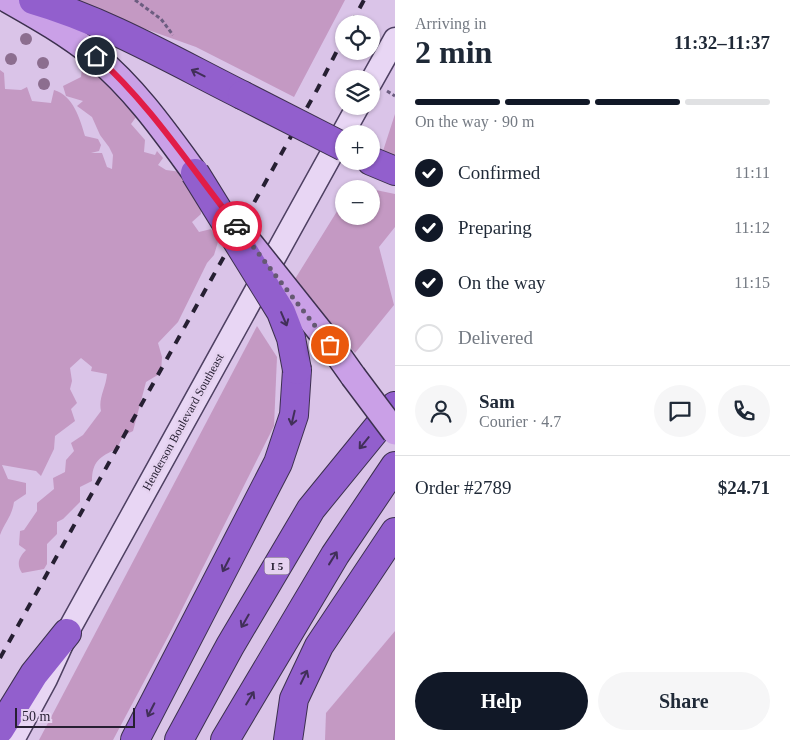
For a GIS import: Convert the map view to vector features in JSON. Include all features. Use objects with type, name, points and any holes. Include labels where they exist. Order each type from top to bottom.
[{"type":"highway","points":[[33,0],[61,8],[92,21],[335,142]]},
{"type":"highway","points":[[135,740],[278,463],[294,415],[297,370],[290,338],[281,312],[188,164]]},
{"type":"highway","name":"I 5","points":[[179,740],[230,646],[311,509],[395,406]]},
{"type":"highway","points":[[225,740],[335,555],[395,466]]},
{"type":"highway","points":[[288,740],[294,699],[319,646],[395,532]]},
{"type":"highway","points":[[0,730],[34,674],[67,633]]},
{"type":"main road","points":[[8,0],[54,26],[112,71],[154,118],[395,432]]},
{"type":"main road","points":[[378,70],[395,39]]},
{"type":"main road","name":"Henderson Boulevard Southeast","points":[[13,740],[46,679],[67,633],[353,115]]},
{"type":"shaded area","points":[[64,0],[345,0],[337,15],[335,15],[335,19],[294,97],[196,47]]},
{"type":"shaded area","points":[[82,68],[107,79],[139,113],[131,124],[145,140],[144,152],[155,155],[157,151],[163,158],[158,165],[166,170],[181,172],[200,196],[201,214],[192,222],[199,232],[211,229],[218,242],[214,255],[207,263],[178,322],[158,343],[162,357],[161,373],[146,382],[133,431],[123,436],[117,449],[106,454],[95,464],[92,481],[80,487],[80,502],[63,519],[57,522],[57,534],[47,544],[47,564],[44,569],[22,573],[19,561],[26,550],[19,545],[20,531],[24,530],[37,511],[37,503],[54,489],[53,478],[65,472],[66,460],[74,451],[71,443],[83,435],[101,411],[100,406],[107,374],[91,371],[92,367],[81,358],[70,368],[72,381],[70,389],[77,403],[71,409],[75,421],[55,436],[54,449],[41,476],[36,471],[2,465],[8,479],[26,483],[26,494],[14,502],[0,535],[0,70],[4,73],[5,89],[21,90],[27,87],[32,101],[51,103],[54,90],[66,97],[75,108],[85,136],[98,139],[101,145],[99,151],[91,153],[102,153],[107,167],[112,169],[113,155],[109,147],[100,135],[92,117],[77,106],[83,101],[66,96],[63,86],[81,77]]},
{"type":"shaded area","points":[[395,114],[395,155],[383,151]]},
{"type":"shaded area","points":[[380,191],[395,194],[395,227],[379,247],[394,305],[355,353],[295,279],[335,215],[335,225],[380,225]]},
{"type":"shaded area","points":[[257,326],[277,357],[274,426],[171,631],[113,740],[39,740]]},
{"type":"shaded area","points":[[395,631],[395,740],[325,740],[326,713]]},
{"type":"railway","points":[[356,15],[364,0]]},
{"type":"railway","points":[[0,658],[335,55]]},
{"type":"way so far","points":[[237,226],[330,345]]},
{"type":"route","points":[[96,56],[126,85],[154,118],[237,226]]}]
